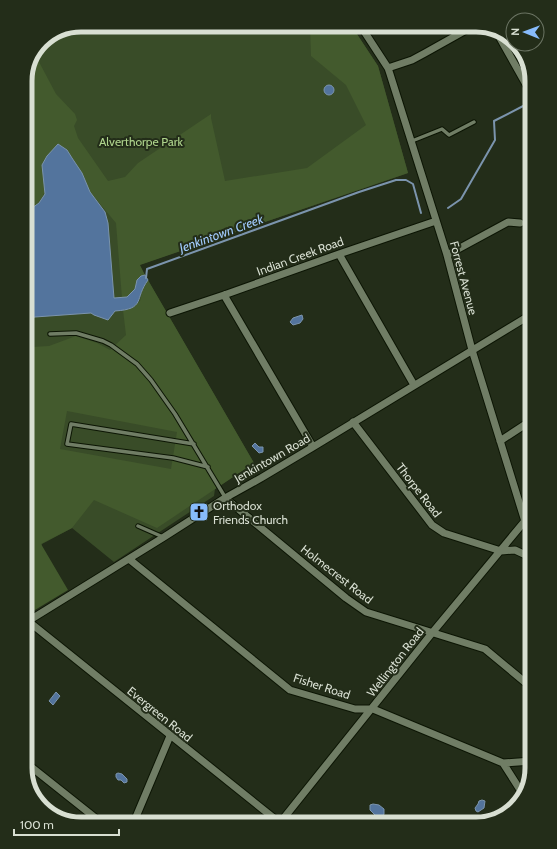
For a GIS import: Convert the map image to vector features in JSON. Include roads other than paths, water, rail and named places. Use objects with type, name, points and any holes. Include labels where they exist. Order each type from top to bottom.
[{"type":"street","name":"Forrest Avenue","points":[[365,32],[388,68],[447,255],[472,350],[524,522]]},
{"type":"street","points":[[388,68],[425,54],[463,32]]},
{"type":"street","points":[[501,40],[525,82]]},
{"type":"street","name":"Indian Creek Road","points":[[170,313],[436,221]]},
{"type":"street","points":[[447,255],[508,222],[520,223]]},
{"type":"street","points":[[339,254],[414,385]]},
{"type":"street","points":[[224,295],[313,447]]},
{"type":"street","name":"Jenkintown Road","points":[[32,618],[129,560],[225,498],[313,447],[525,318]]},
{"type":"street","name":"Thorpe Road","points":[[353,422],[432,525],[444,533],[501,551],[515,550],[525,555]]},
{"type":"street","points":[[500,441],[525,425]]},
{"type":"street","name":"Holmecrest Road","points":[[225,498],[346,598],[366,612],[484,649],[525,682]]},
{"type":"street","name":"Wellington Road","points":[[285,817],[432,633],[524,522]]},
{"type":"street","name":"Fisher Road","points":[[129,560],[290,690],[356,709],[372,709],[503,763]]},
{"type":"street","name":"Evergreen Road","points":[[32,627],[272,817]]},
{"type":"street","points":[[136,817],[170,736]]},
{"type":"street","points":[[520,789],[503,763],[525,761]]},
{"type":"street","points":[[32,768],[94,817]]},
{"type":"lane","points":[[411,142],[442,129],[449,135],[474,122]]},
{"type":"lane","points":[[50,334],[76,333],[103,341],[137,364],[151,380],[194,444],[225,498]]},
{"type":"lane","points":[[194,444],[71,424],[67,444],[173,458],[208,467]]},
{"type":"lane","points":[[138,526],[164,538]]},
{"type":"water","points":[[327,85],[331,85],[333,86],[333,94],[327,95],[324,92],[324,88]]},
{"type":"water","points":[[58,144],[67,150],[82,173],[90,192],[105,212],[108,223],[114,298],[127,297],[135,289],[137,280],[141,276],[145,275],[148,280],[138,302],[135,305],[125,310],[115,311],[108,320],[91,313],[32,318],[32,208],[39,203],[45,194],[42,165],[47,156]]},
{"type":"water","points":[[302,315],[303,319],[300,323],[293,325],[290,322],[293,318]]},
{"type":"water","points":[[255,443],[259,447],[263,447],[263,452],[259,453],[252,446]]},
{"type":"water","points":[[56,692],[60,696],[53,705],[49,701]]},
{"type":"water","points":[[116,774],[122,774],[127,779],[127,782],[124,783],[121,780],[118,780]]},
{"type":"water","points":[[479,801],[485,801],[484,808],[478,812],[475,808]]},
{"type":"water","points":[[370,805],[379,805],[384,809],[382,817],[377,817],[370,810]]},
{"type":"waterway","name":"Jenkintown Creek","points":[[448,208],[461,199],[495,140],[494,121],[525,105]]},
{"type":"waterway","name":"Jenkintown Creek","points":[[146,278],[147,269],[396,180],[406,180],[413,184],[421,213]]},
{"type":"place","name":"Orthodox Friends Church","points":[[199,512]]},
{"type":"park label","name":"Alverthorpe Park","points":[[141,141]]}]
